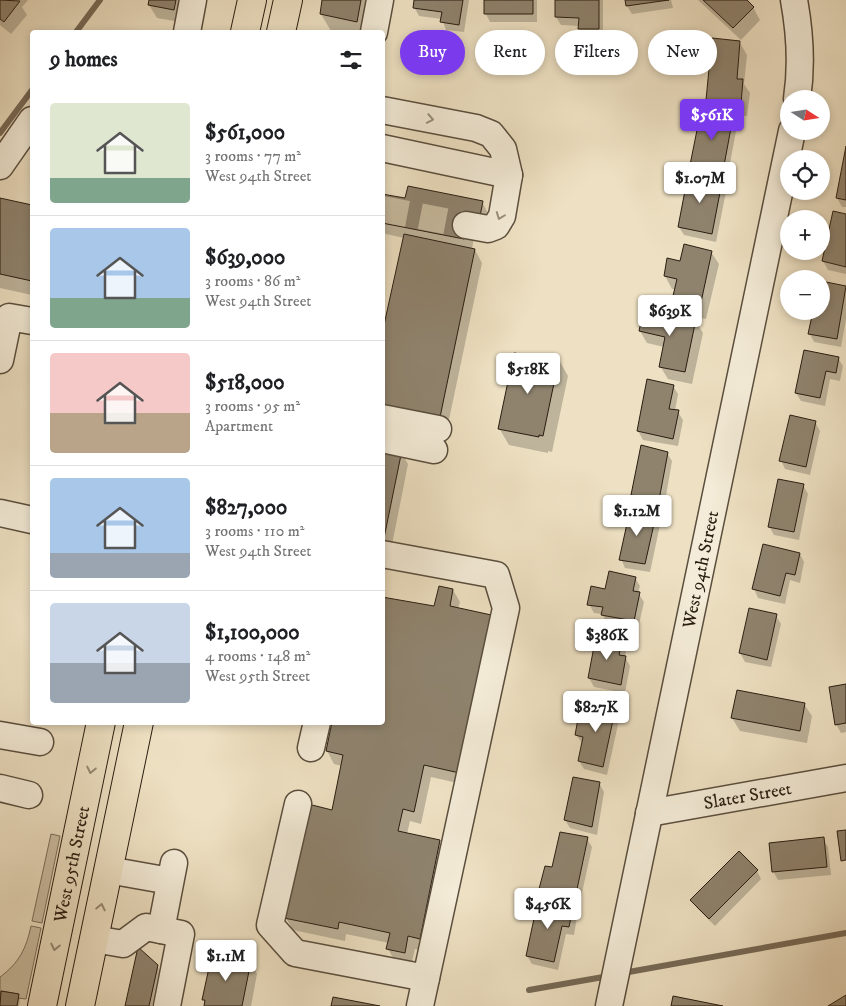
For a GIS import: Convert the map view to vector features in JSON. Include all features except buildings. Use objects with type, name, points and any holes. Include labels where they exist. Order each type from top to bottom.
[{"type":"main road","points":[[245,30],[252,0]]},
{"type":"main road","points":[[281,30],[288,0]]},
{"type":"main road","name":"West 95th Street","points":[[42,1006],[100,725]]},
{"type":"main road","name":"West 95th Street","points":[[80,1006],[138,725]]},
{"type":"street","points":[[186,30],[193,0]]},
{"type":"street","points":[[374,30],[380,0]]},
{"type":"street","points":[[794,0],[799,31],[798,90]]},
{"type":"street","points":[[385,111],[476,128],[491,134],[503,149],[509,175],[502,216],[496,226],[488,229],[466,225]]},
{"type":"street","points":[[0,166],[30,128]]},
{"type":"street","name":"West 94th Street","points":[[609,1006],[790,140]]},
{"type":"street","points":[[385,149],[509,175]]},
{"type":"street","points":[[0,360],[9,317],[30,321]]},
{"type":"street","points":[[385,419],[436,440],[385,439]]},
{"type":"street","points":[[0,513],[30,520]]},
{"type":"street","points":[[385,555],[496,575],[506,608],[420,1006]]},
{"type":"street","points":[[311,748],[316,725]]},
{"type":"street","points":[[0,734],[40,742]]},
{"type":"street","name":"Slater Street","points":[[649,813],[846,778]]},
{"type":"street","points":[[0,788],[29,795]]},
{"type":"street","points":[[298,804],[270,925],[295,952],[426,978]]},
{"type":"street","points":[[108,870],[173,883],[161,930]]},
{"type":"street","points":[[94,939],[123,944],[146,927],[181,934],[167,1006]]},
{"type":"shaded area","points":[[51,834],[60,836],[42,923],[32,921]]},
{"type":"shaded area","points":[[31,926],[41,928],[26,999],[18,998],[18,994],[1,991],[0,996],[0,977],[21,955]]},
{"type":"waterway","points":[[78,30],[100,0]]},
{"type":"waterway","points":[[0,133],[30,93]]},
{"type":"waterway","points":[[623,973],[846,933]]},
{"type":"waterway","points":[[529,990],[609,976]]},
{"type":"tunnel","points":[[385,210],[466,225]]}]
